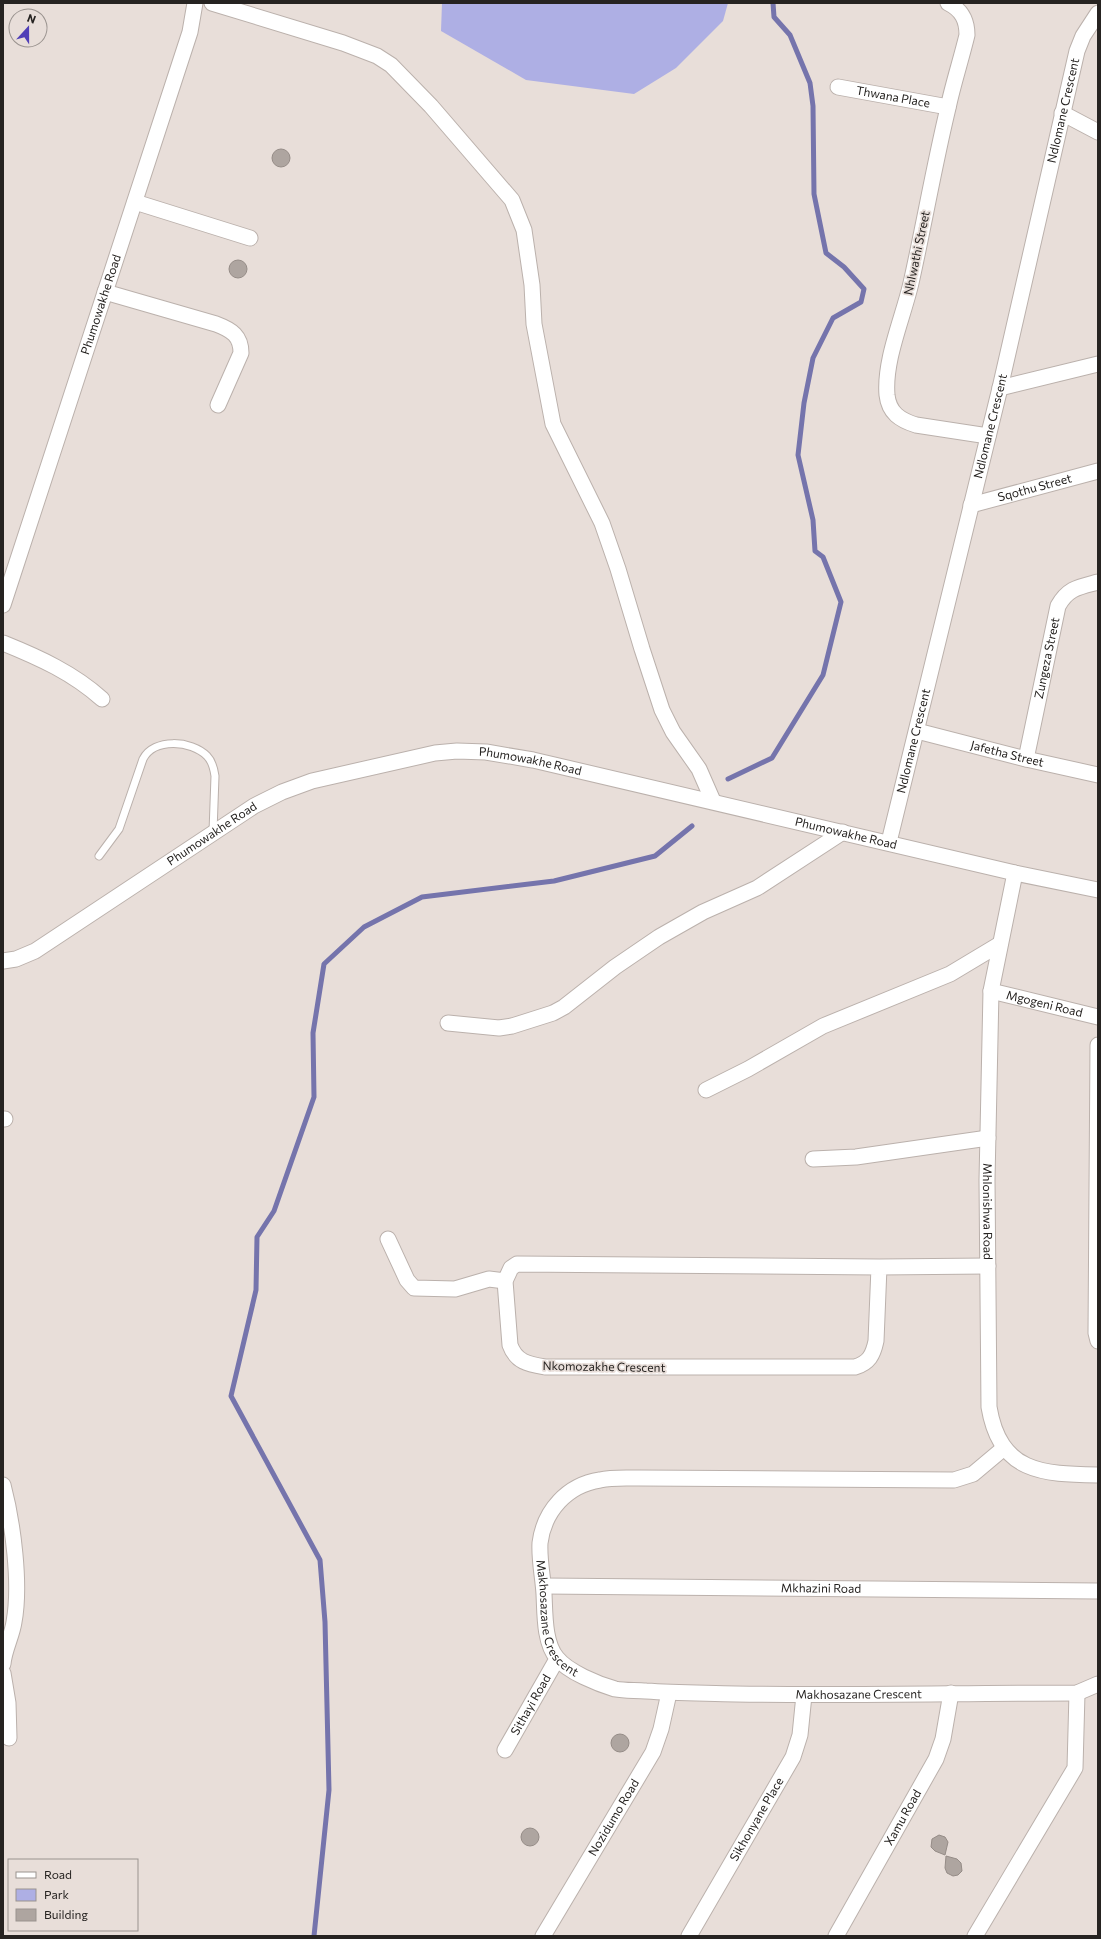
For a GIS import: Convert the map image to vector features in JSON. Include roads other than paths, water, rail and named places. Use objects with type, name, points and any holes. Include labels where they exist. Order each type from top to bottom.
[{"type":"street","name":"Phumowakhe Road","points":[[3,605],[190,32],[195,3]]},
{"type":"street","points":[[212,3],[343,44],[377,56],[391,65],[431,106],[512,200],[524,230],[532,285],[534,324],[553,424],[602,523],[618,568],[662,710],[673,732],[699,770],[713,801]]},
{"type":"street","name":"Nhlwathi Street","points":[[948,3],[956,7],[963,15],[967,24],[968,35],[948,107],[910,284],[889,364],[887,396],[889,407],[894,414],[904,421],[916,425],[988,436]]},
{"type":"street","name":"Ndlomane Crescent","points":[[889,842],[1000,388],[1077,51],[1083,36],[1098,13]]},
{"type":"street","name":"Thwana Place","points":[[838,87],[948,107]]},
{"type":"street","points":[[1062,113],[1098,132]]},
{"type":"street","points":[[135,202],[250,238]]},
{"type":"street","points":[[105,292],[216,324],[233,332],[238,337],[241,344],[241,353],[218,405]]},
{"type":"street","points":[[1000,388],[1098,364]]},
{"type":"street","name":"Sqothu Street","points":[[971,505],[1098,471]]},
{"type":"street","name":"Zungeza Street","points":[[1026,759],[1058,606],[1063,597],[1070,591],[1098,582]]},
{"type":"street","points":[[3,643],[32,655],[72,675],[102,699]]},
{"type":"street","name":"Jafetha Street","points":[[917,731],[1026,759],[1098,775]]},
{"type":"street","name":"Phumowakhe Road","points":[[3,961],[16,959],[36,951],[254,806],[282,792],[312,781],[411,758],[457,751],[486,752],[533,760],[889,842],[1015,873],[1098,890]]},
{"type":"street","points":[[448,1023],[499,1028],[512,1026],[553,1013],[564,1007],[615,966],[659,937],[703,912],[757,888],[842,832]]},
{"type":"street","name":"Mhlonishwa Road","points":[[1015,873],[991,991],[988,1138],[989,1407],[996,1436],[1004,1448],[1018,1460],[1033,1469],[1047,1473],[1098,1475]]},
{"type":"street","points":[[706,1090],[748,1069],[822,1026],[950,974],[1000,944]]},
{"type":"street","name":"Mgogeni Road","points":[[991,991],[1098,1017]]},
{"type":"street","points":[[1098,1045],[1096,1333],[1098,1341]]},
{"type":"street","points":[[813,1159],[856,1157],[988,1138]]},
{"type":"street","points":[[388,1239],[407,1280],[414,1288],[455,1289],[489,1279],[505,1281],[510,1268],[517,1264],[526,1263],[879,1268],[988,1266]]},
{"type":"street","name":"Nkomozakhe Crescent","points":[[505,1281],[510,1345],[513,1354],[522,1361],[532,1365],[545,1367],[640,1368],[855,1367],[864,1364],[870,1359],[874,1351],[876,1341],[879,1268]]},
{"type":"street","name":"Makhosazane Crescent","points":[[1004,1448],[973,1474],[954,1480],[639,1478],[601,1479],[586,1483],[573,1489],[549,1512],[543,1528],[540,1544],[549,1640],[557,1659],[590,1680],[617,1689],[669,1693],[804,1695],[1077,1692],[1098,1684]]},
{"type":"street","points":[[3,1485],[16,1566],[16,1601],[14,1623],[3,1664]]},
{"type":"street","name":"Mkhazini Road","points":[[544,1586],[1098,1591]]},
{"type":"street","name":"Sithayi Road","points":[[505,1750],[557,1659]]},
{"type":"street","points":[[3,1673],[8,1703],[9,1738]]},
{"type":"street","points":[[975,1936],[1075,1768],[1077,1692]]},
{"type":"street","name":"Nozidumo Road","points":[[543,1936],[654,1752],[669,1693]]},
{"type":"street","name":"Xamu Road","points":[[836,1936],[936,1759],[943,1739],[951,1693]]},
{"type":"street","name":"Sikhonyane Place","points":[[689,1936],[793,1757],[800,1735],[804,1695]]},
{"type":"lane","points":[[99,856],[119,829],[147,751],[155,746],[165,744],[191,746],[200,750],[211,762],[215,776],[212,834]]},
{"type":"waterway","points":[[728,779],[772,758],[823,675],[841,602],[823,557],[815,551],[813,520],[798,455],[804,403],[813,358],[833,318],[861,302],[864,289],[844,267],[826,253],[814,194],[813,106],[810,83],[790,35],[774,17],[773,3]]},
{"type":"waterway","points":[[314,1936],[329,1790],[325,1622],[320,1560],[231,1396],[256,1290],[257,1237],[274,1211],[314,1097],[313,1033],[324,964],[364,927],[422,897],[554,881],[655,856],[692,826]]}]
